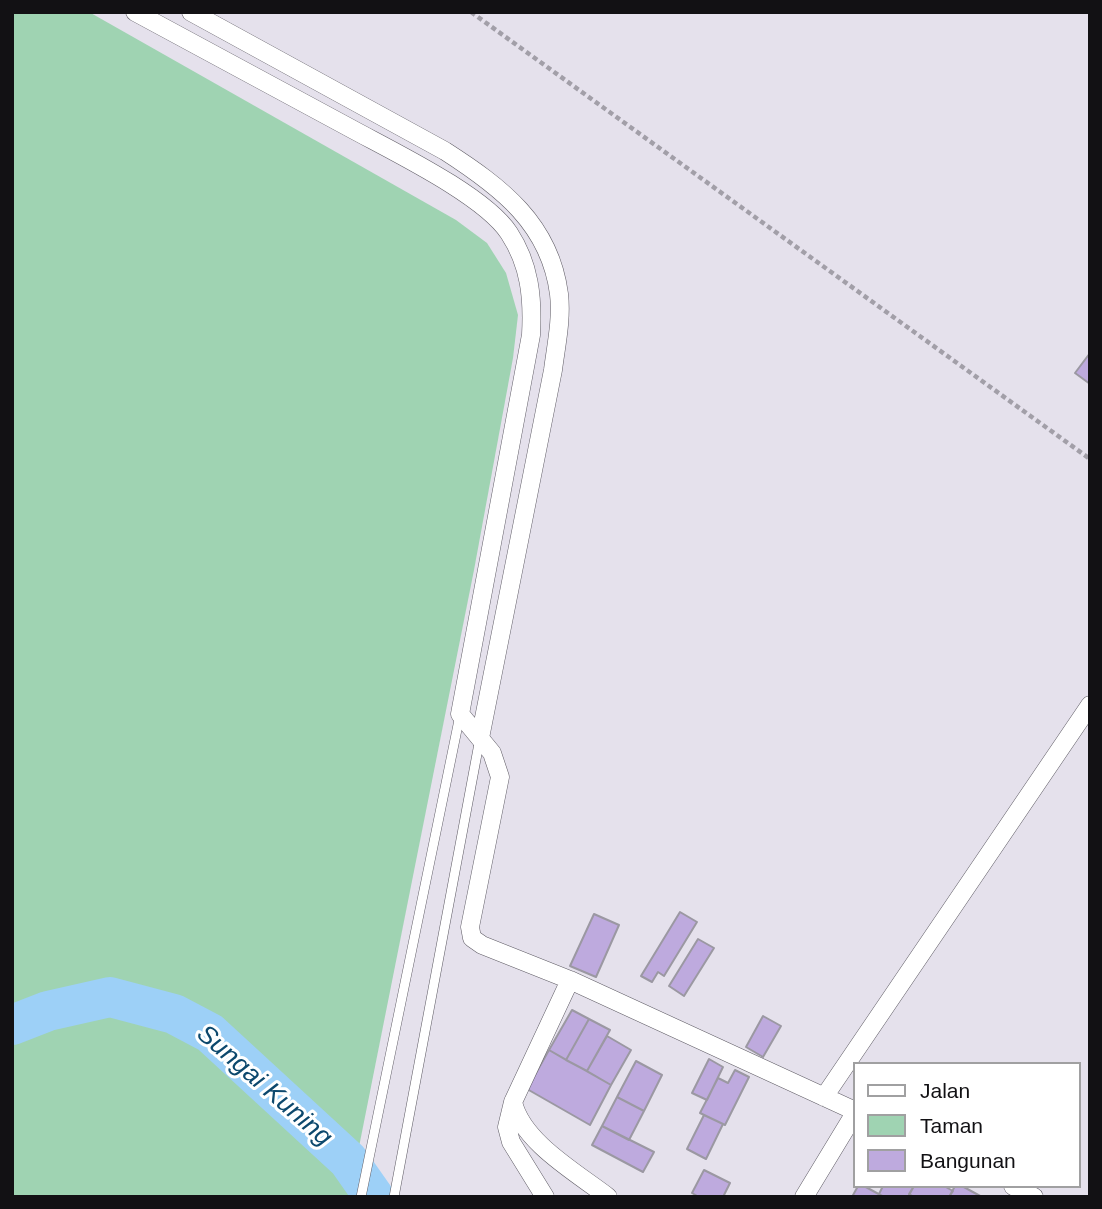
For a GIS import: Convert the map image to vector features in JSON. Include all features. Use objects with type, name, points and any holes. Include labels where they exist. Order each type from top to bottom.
[{"type":"street","points":[[135,12],[396,153],[489,210],[508,231],[530,280],[533,305],[531,335],[460,714],[496,759],[500,777],[469,933],[475,942],[570,979],[853,1111]]},
{"type":"street","points":[[191,12],[475,170],[506,193],[525,214],[541,239],[552,265],[559,296],[559,328],[553,370],[480,738]]},
{"type":"street","points":[[824,1097],[1090,705]]},
{"type":"street","points":[[545,1197],[511,1142],[507,1127],[513,1102],[570,979]]},
{"type":"street","points":[[513,1102],[516,1115],[530,1135],[608,1197]]},
{"type":"street","points":[[804,1197],[853,1115]]},
{"type":"street","points":[[1017,1188],[1034,1197]]},
{"type":"lane","points":[[361,1197],[460,714]]},
{"type":"lane","points":[[394,1197],[480,738]]},
{"type":"path","points":[[471,12],[1090,459]]},
{"type":"green space","points":[[12,12],[89,12],[456,220],[487,243],[506,273],[518,315],[513,358],[474,570],[349,1197],[12,1197]]},
{"type":"building","points":[[1090,353],[1090,384],[1075,373]]},
{"type":"building","points":[[680,912],[697,922],[664,976],[658,972],[652,982],[641,976]]},
{"type":"building","points":[[594,914],[619,925],[596,977],[570,966]]},
{"type":"building","points":[[698,939],[714,948],[684,996],[669,986]]},
{"type":"building","points":[[572,1010],[589,1019],[566,1060],[549,1050]]},
{"type":"building","points":[[763,1016],[781,1026],[763,1057],[746,1047]]},
{"type":"building","points":[[589,1019],[610,1030],[587,1071],[566,1060]]},
{"type":"building","points":[[607,1036],[631,1050],[611,1085],[587,1071]]},
{"type":"building","points":[[549,1050],[611,1085],[590,1125],[527,1089]]},
{"type":"building","points":[[709,1059],[723,1067],[707,1100],[692,1093]]},
{"type":"building","points":[[636,1061],[662,1075],[644,1111],[617,1097]]},
{"type":"building","points":[[735,1070],[749,1077],[725,1125],[700,1113],[718,1078],[728,1083]]},
{"type":"building","points":[[617,1097],[644,1111],[629,1140],[602,1126]]},
{"type":"building","points":[[704,1115],[723,1124],[706,1159],[687,1149]]},
{"type":"building","points":[[602,1126],[654,1152],[643,1172],[592,1145]]},
{"type":"building","points":[[704,1170],[730,1183],[723,1197],[699,1197],[692,1193]]},
{"type":"building","points":[[857,1188],[868,1188],[884,1197],[852,1197]]},
{"type":"building","points":[[882,1188],[913,1188],[908,1197],[884,1197],[879,1194]]},
{"type":"building","points":[[913,1188],[948,1188],[953,1191],[949,1197],[914,1197],[909,1194]]},
{"type":"building","points":[[954,1188],[966,1188],[982,1197],[949,1197]]},
{"type":"waterway","name":"Sungai Kuning","points":[[12,1025],[48,1011],[110,997],[174,1014],[210,1033],[348,1160],[374,1197]]}]
